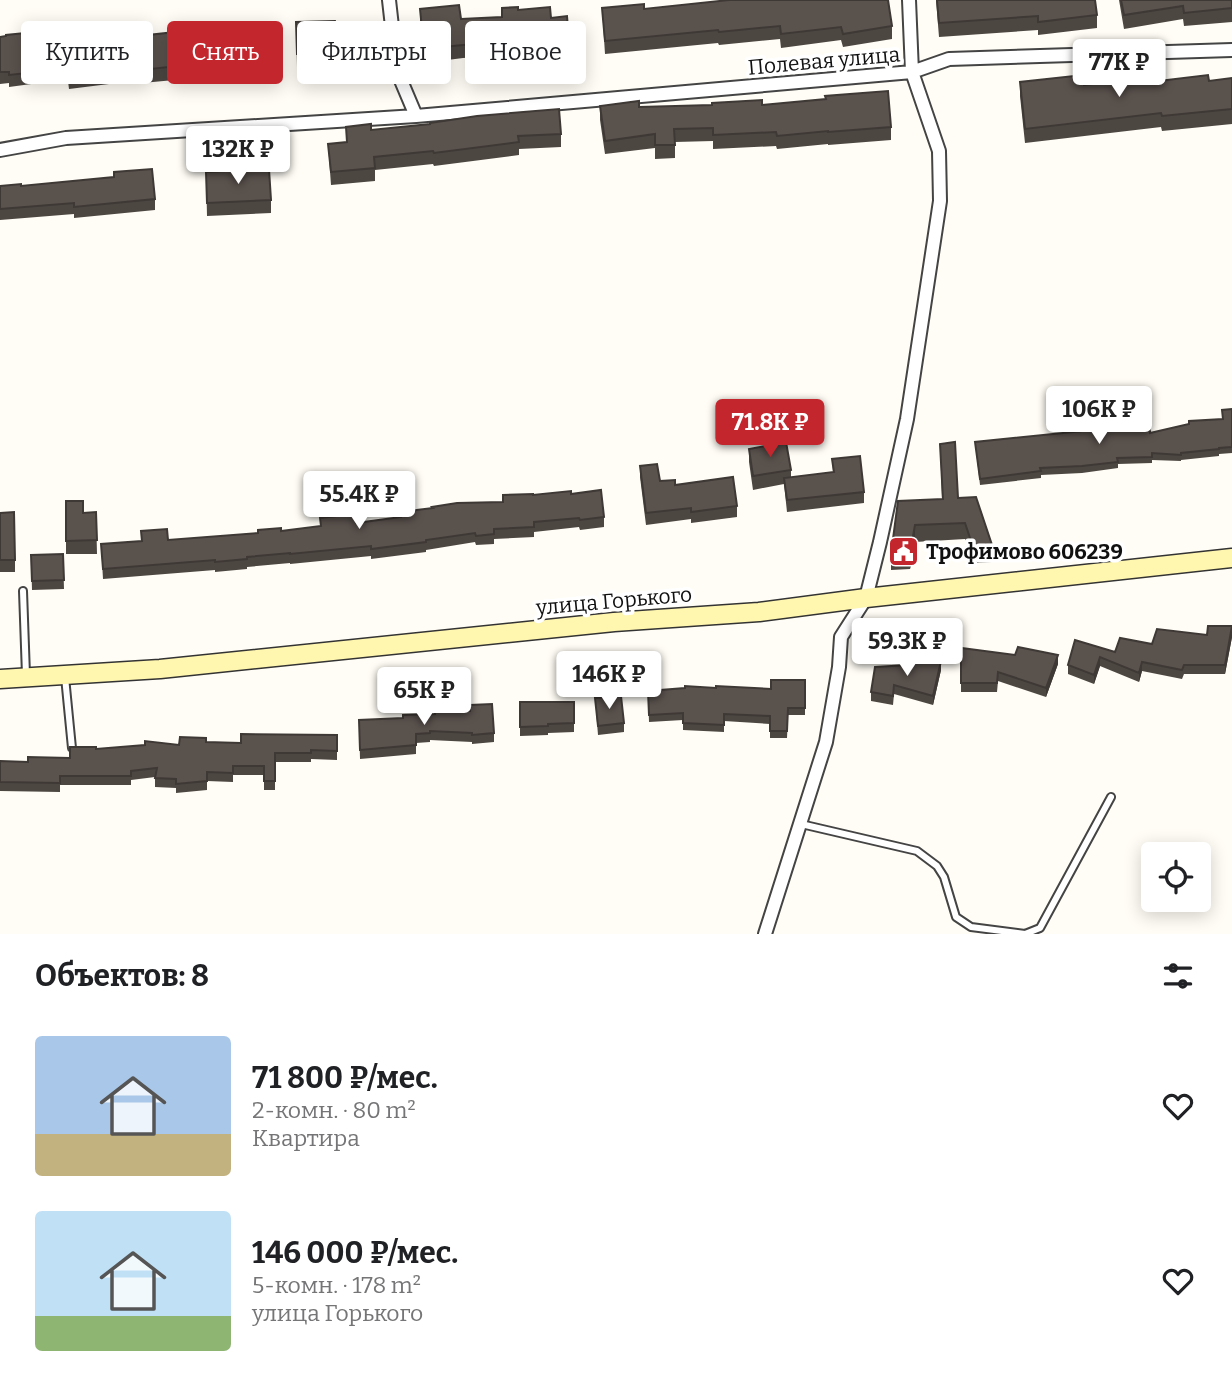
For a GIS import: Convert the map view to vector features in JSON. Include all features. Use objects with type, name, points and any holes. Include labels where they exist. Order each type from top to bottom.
[{"type":"main road","name":"улица Горького","points":[[0,679],[160,669],[614,622],[759,611],[1232,558]]},
{"type":"street","points":[[389,0],[397,71],[416,116]]},
{"type":"street","points":[[765,934],[826,742],[839,667],[841,637],[866,598],[907,419],[940,201],[939,151],[912,72],[909,0]]},
{"type":"street","name":"Полевая улица","points":[[0,150],[65,138],[416,116],[912,72],[949,59],[1232,50]]},
{"type":"lane","points":[[23,592],[26,677]]},
{"type":"lane","points":[[64,675],[72,748]]},
{"type":"lane","points":[[801,824],[917,851],[937,866],[944,877],[956,917],[971,927],[1025,933],[1040,928],[1111,797]]},
{"type":"building","points":[[729,0],[888,0],[892,26],[843,34],[841,27],[781,34],[780,26],[605,41],[602,8],[644,4],[644,9]]},
{"type":"building","points":[[937,0],[1095,0],[1097,15],[1038,22],[1038,16],[939,23]]},
{"type":"building","points":[[1121,0],[1232,0],[1232,8],[1184,13],[1183,6],[1124,15]]},
{"type":"building","points":[[459,5],[461,19],[502,17],[502,8],[518,7],[518,10],[550,7],[551,18],[567,16],[567,21],[465,21],[465,45],[451,46],[451,21],[421,21],[420,9]]},
{"type":"building","points":[[21,33],[21,74],[9,75],[9,72],[0,72],[0,37]]},
{"type":"building","points":[[167,33],[167,67],[153,69],[153,34]]},
{"type":"building","points":[[1083,75],[1084,85],[1142,79],[1142,83],[1208,75],[1209,81],[1232,78],[1232,109],[1162,116],[1161,113],[1025,129],[1020,82]]},
{"type":"building","points":[[888,91],[891,127],[777,136],[776,132],[713,135],[713,128],[674,129],[675,145],[655,145],[655,134],[605,141],[600,106],[639,101],[639,107],[712,105],[762,100],[762,105]]},
{"type":"building","points":[[559,109],[561,134],[518,136],[519,142],[434,153],[374,157],[375,168],[331,172],[328,144],[347,142],[346,127],[371,124],[371,130],[477,116]]},
{"type":"building","points":[[152,169],[155,199],[74,207],[74,203],[0,209],[0,186],[114,177],[114,172]]},
{"type":"building","points":[[269,169],[271,200],[207,203],[206,172]]},
{"type":"building","points":[[1232,409],[1232,447],[1181,455],[1152,453],[1152,457],[1117,458],[1118,462],[1040,468],[1041,471],[980,479],[975,442],[1122,427],[1122,424],[1149,421],[1150,433],[1189,424],[1189,421],[1223,419],[1222,410]]},
{"type":"building","points":[[786,442],[791,470],[753,476],[749,449]]},
{"type":"building","points":[[955,442],[958,498],[976,497],[992,545],[973,547],[965,523],[915,525],[910,553],[891,554],[898,501],[943,499],[940,444]]},
{"type":"building","points":[[860,456],[864,492],[787,500],[784,478],[834,472],[832,459]]},
{"type":"building","points":[[657,464],[660,481],[675,480],[675,485],[733,477],[737,506],[691,512],[691,508],[646,513],[640,466]]},
{"type":"building","points":[[601,490],[604,517],[534,522],[534,527],[494,529],[494,534],[476,536],[475,533],[371,549],[371,546],[215,562],[103,569],[101,544],[142,541],[141,531],[167,529],[168,540],[258,533],[258,530],[281,528],[281,531],[321,526],[320,518],[355,514],[356,523],[401,517],[400,512],[457,503],[503,502],[503,495],[571,491],[571,494]]},
{"type":"building","points":[[66,501],[83,501],[83,513],[96,512],[97,540],[66,541]]},
{"type":"building","points":[[14,512],[15,560],[0,560],[0,513]]},
{"type":"building","points":[[63,554],[64,580],[32,581],[31,555]]},
{"type":"building","points":[[1208,626],[1232,626],[1225,665],[1184,665],[1182,670],[1142,662],[1139,673],[1100,657],[1094,675],[1068,665],[1075,640],[1115,652],[1120,638],[1152,644],[1157,629],[1207,635]]},
{"type":"building","points":[[1018,647],[1058,655],[1046,688],[998,672],[997,683],[961,683],[961,648],[1015,655]]},
{"type":"building","points":[[908,661],[941,661],[933,696],[894,685],[893,696],[871,692],[875,667],[908,665]]},
{"type":"building","points":[[771,680],[805,680],[805,708],[788,708],[787,731],[770,731],[770,716],[724,714],[724,725],[683,723],[683,713],[649,715],[648,691],[685,686],[771,689]]},
{"type":"building","points":[[621,696],[624,723],[598,726],[595,698]]},
{"type":"building","points":[[520,702],[574,702],[574,723],[520,727]]},
{"type":"building","points":[[492,704],[494,733],[472,735],[430,731],[416,734],[416,745],[360,750],[359,720],[435,714],[435,709],[470,711],[470,705]]},
{"type":"building","points":[[241,734],[337,735],[337,751],[275,753],[275,781],[264,781],[264,766],[233,766],[233,773],[207,772],[207,781],[176,784],[176,779],[155,778],[157,768],[131,771],[131,776],[60,776],[60,783],[0,782],[0,761],[28,762],[28,757],[70,758],[70,747],[96,749],[145,745],[145,741],[179,745],[180,737],[206,738],[206,742],[241,743]]},
{"type":"place","name":"Трофимово 606239","points":[[903,552]]}]
